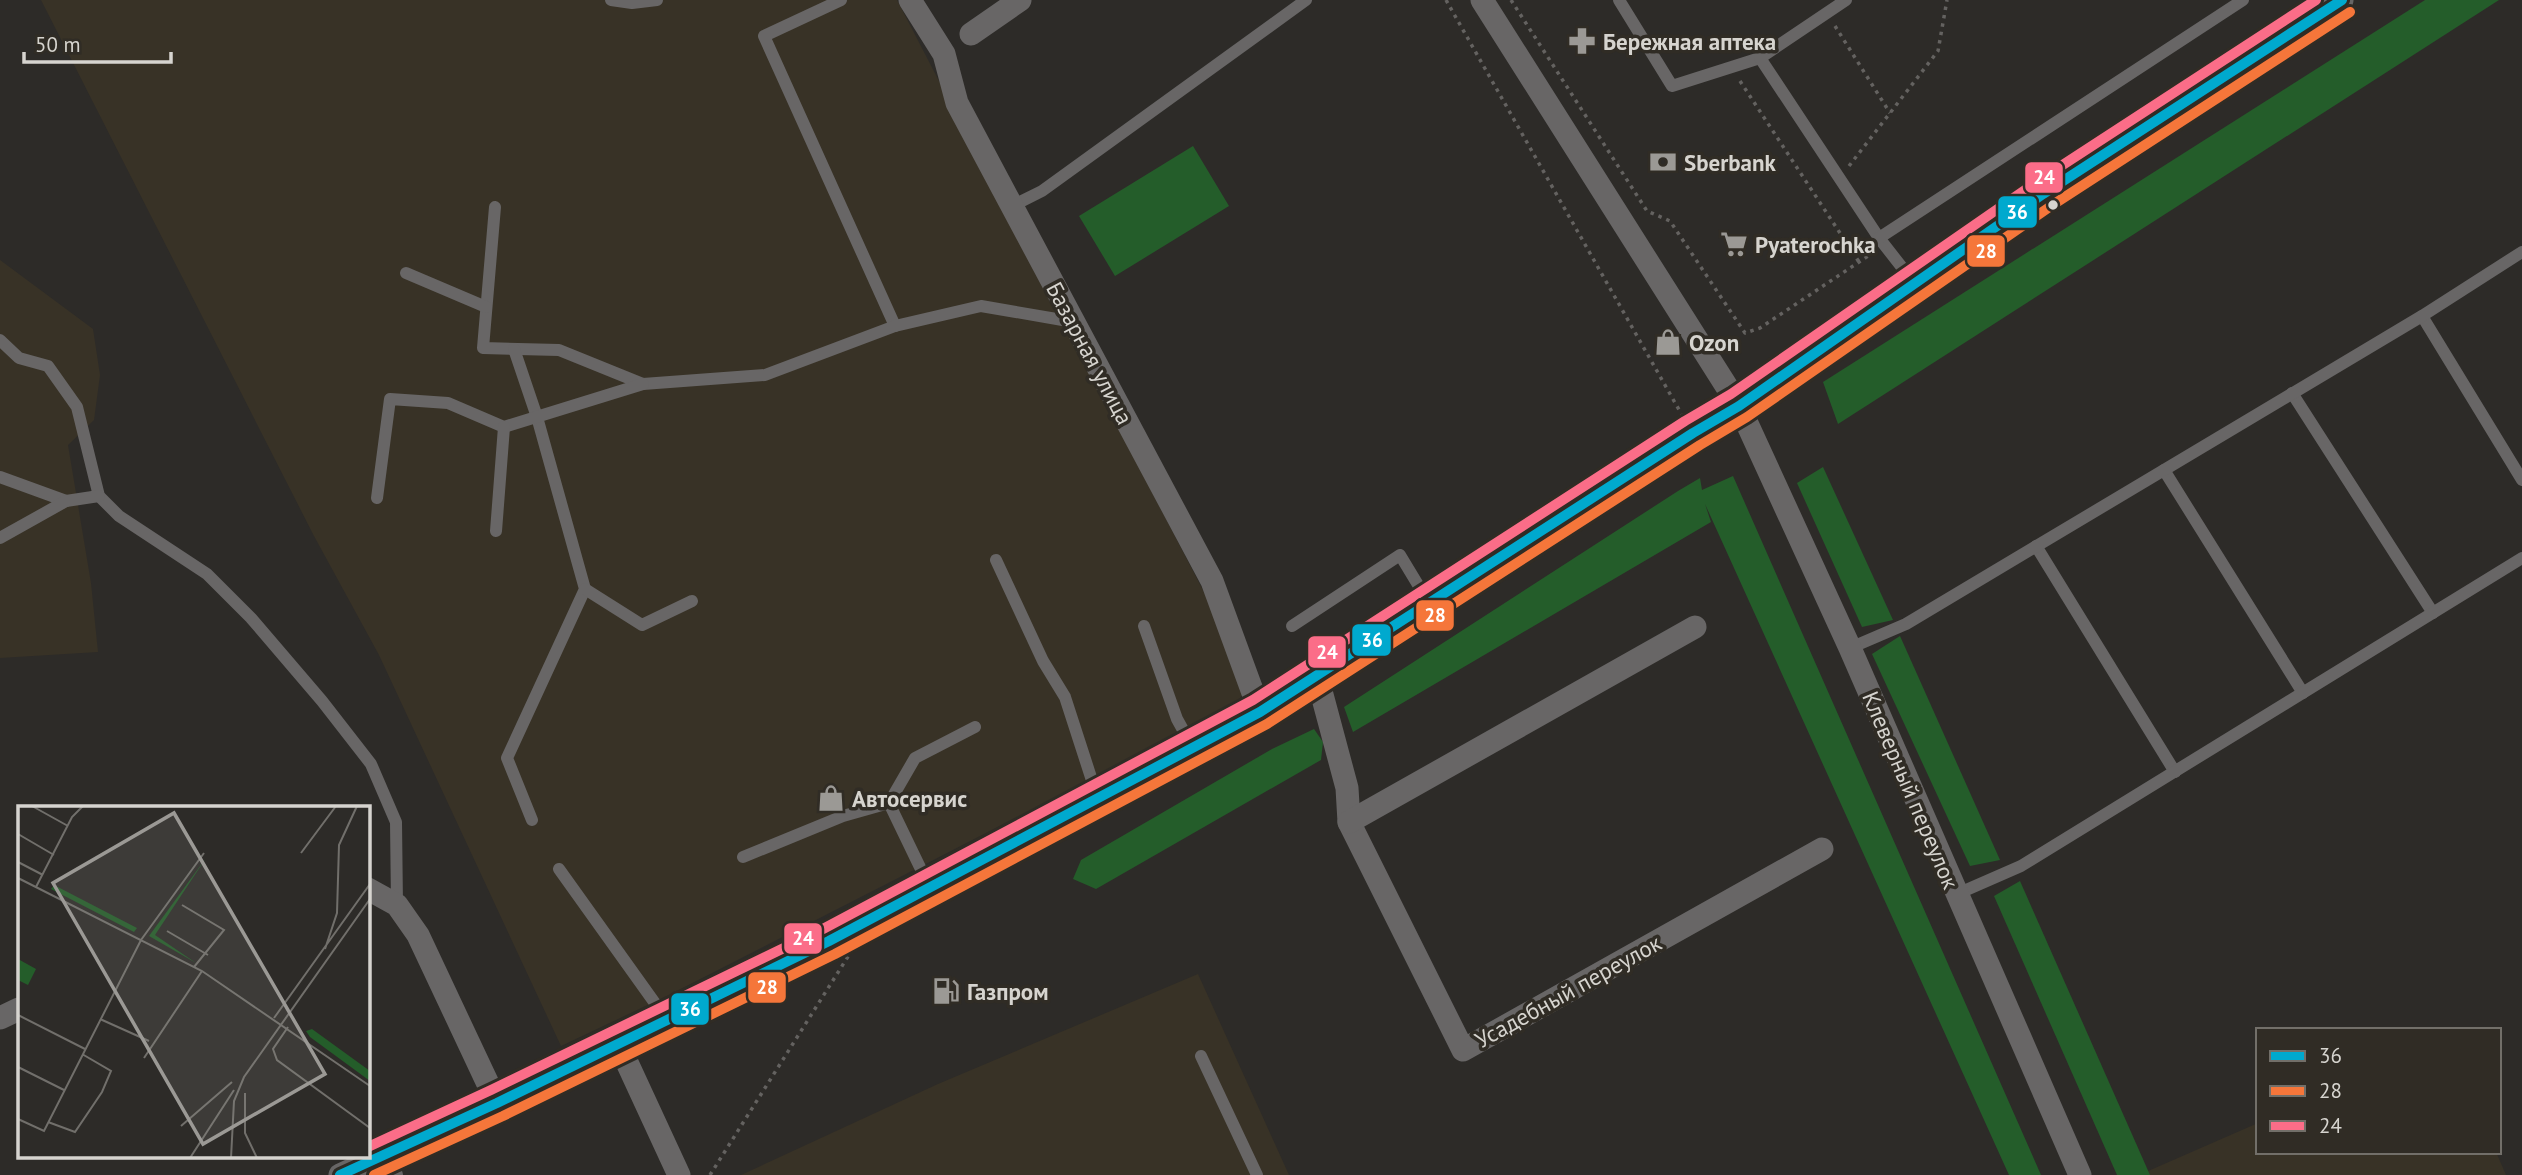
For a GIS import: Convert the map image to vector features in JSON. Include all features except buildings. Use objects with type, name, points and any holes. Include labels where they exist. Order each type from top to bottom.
[{"type":"street","name":"Базарная улица","points":[[910,0],[944,54],[957,103],[1212,581],[1260,712]]},
{"type":"street","points":[[971,34],[1020,0]]},
{"type":"street","name":"Клеверный переулок","points":[[1482,0],[1739,406],[1850,648],[2080,1175]]},
{"type":"street","points":[[340,1175],[497,1103],[930,888],[1260,712],[1739,406],[2043,194],[2342,0]]},
{"type":"street","points":[[1349,822],[1695,627]]},
{"type":"street","name":"Усадебный переулок","points":[[1317,676],[1347,788],[1349,822],[1463,1049],[1822,849]]},
{"type":"street","points":[[369,890],[397,905],[418,934],[497,1103]]},
{"type":"street","points":[[0,1018],[18,1009]]},
{"type":"street","points":[[618,1043],[679,1175]]},
{"type":"lane","points":[[611,0],[632,3],[657,0]]},
{"type":"lane","points":[[841,0],[764,36],[895,326]]},
{"type":"lane","points":[[1012,206],[1042,191],[1306,0]]},
{"type":"lane","points":[[1619,0],[1672,86],[1760,58],[1846,0]]},
{"type":"lane","points":[[1882,242],[2243,0]]},
{"type":"lane","points":[[1760,58],[1882,242],[1915,284]]},
{"type":"lane","points":[[495,207],[483,348],[559,350],[643,384]]},
{"type":"lane","points":[[1850,648],[1906,624],[2422,316],[2522,252]]},
{"type":"lane","points":[[406,273],[486,307]]},
{"type":"lane","points":[[377,498],[390,399],[448,403],[504,427],[643,384],[765,374],[895,326],[981,306],[1074,322]]},
{"type":"lane","points":[[2422,316],[2522,480]]},
{"type":"lane","points":[[0,340],[19,358]]},
{"type":"lane","points":[[514,349],[537,417],[585,589],[507,758],[532,820]]},
{"type":"lane","points":[[0,357],[19,358],[48,366],[77,407],[99,496],[119,516],[207,574],[251,618],[313,690],[371,764],[396,822],[397,905]]},
{"type":"lane","points":[[2292,393],[2433,613]]},
{"type":"lane","points":[[495,531],[504,427]]},
{"type":"lane","points":[[2164,470],[2303,693]]},
{"type":"lane","points":[[0,477],[66,501]]},
{"type":"lane","points":[[0,538],[66,501],[99,496]]},
{"type":"lane","points":[[2036,546],[2175,772]]},
{"type":"lane","points":[[1292,626],[1400,555],[1429,603]]},
{"type":"lane","points":[[1957,894],[2021,866],[2522,558]]},
{"type":"lane","points":[[996,560],[1042,661],[1065,697],[1098,799]]},
{"type":"lane","points":[[585,589],[642,625],[692,601]]},
{"type":"lane","points":[[1144,626],[1177,719],[1193,748]]},
{"type":"lane","points":[[743,858],[843,816],[889,803],[915,758],[975,727]]},
{"type":"lane","points":[[889,803],[930,888]]},
{"type":"lane","points":[[559,869],[667,1020]]},
{"type":"lane","points":[[1201,1056],[1257,1175]]},
{"type":"lane","points":[[390,1152],[397,1175]]},
{"type":"path","points":[[1446,0],[1693,433]]},
{"type":"path","points":[[1511,0],[1647,211],[1670,221],[1745,333],[1760,328],[1859,262],[1882,242]]},
{"type":"path","points":[[1848,167],[1938,51],[1947,0]]},
{"type":"path","points":[[1827,13],[1890,113]]},
{"type":"path","points":[[1731,68],[1859,262]]},
{"type":"path","points":[[710,1175],[851,952]]},
{"type":"shaded area","points":[[41,0],[897,0],[1221,625],[1243,694],[1233,707],[669,995],[561,1046],[379,655],[314,536]]},
{"type":"shaded area","points":[[0,260],[93,329],[100,375],[94,420],[68,445],[91,583],[98,652],[0,658]]},
{"type":"shaded area","points":[[1198,974],[1289,1175],[741,1175],[938,1084]]},
{"type":"shaded area","points":[[2256,1124],[2256,1154],[2497,1154],[2506,1175],[2139,1175]]},
{"type":"green space","points":[[2425,0],[2499,0],[1838,424],[1823,382]]},
{"type":"green space","points":[[1193,146],[1229,206],[1115,276],[1079,216]]},
{"type":"green space","points":[[1823,467],[1893,620],[1862,627],[1797,483]]},
{"type":"green space","points":[[1733,476],[2041,1175],[2009,1175],[1705,504],[1711,522],[1353,732],[1344,707],[1678,491],[1700,478],[1702,490]]},
{"type":"green space","points":[[1900,636],[2000,860],[1970,866],[1872,654]]},
{"type":"green space","points":[[1314,729],[1323,742],[1321,760],[1096,889],[1073,879],[1081,860],[1272,749]]},
{"type":"green space","points":[[2020,881],[2150,1175],[2117,1175],[1994,896]]},
{"type":"transit line","name":"24","points":[[369,1147],[823,929],[1253,700],[1731,394],[2035,183],[2316,0]]},
{"type":"transit line","name":"36","points":[[340,1175],[497,1103],[829,941],[1260,712],[1739,406],[2043,194],[2342,0]]},
{"type":"transit line","name":"28","points":[[374,1175],[503,1116],[835,954],[1267,724],[1747,417],[2051,206],[2350,12]]},
{"type":"place","name":"Бережная аптека","points":[[1582,41]]},
{"type":"place","name":"Sberbank","points":[[1663,162]]},
{"type":"place","name":"Pyaterochka","points":[[1734,244]]},
{"type":"place","name":"Ozon","points":[[1668,342]]},
{"type":"place","name":"Автосервис","points":[[831,798]]},
{"type":"place","name":"Газпром","points":[[946,991]]}]
